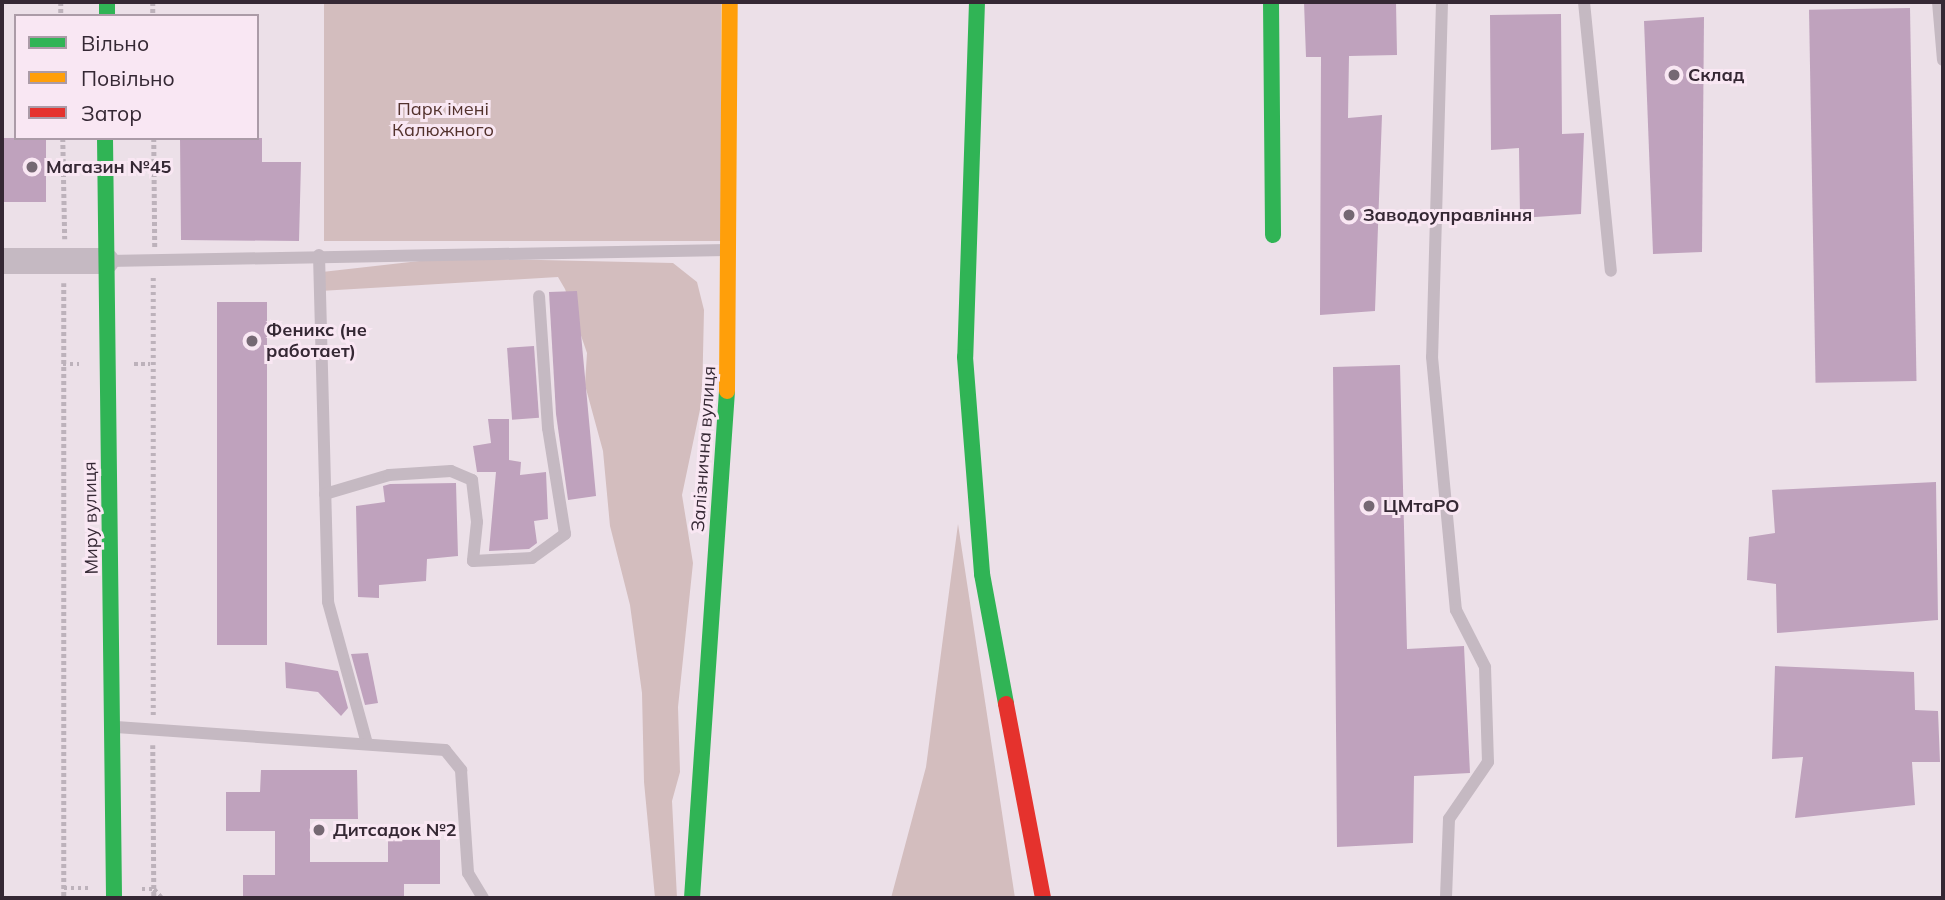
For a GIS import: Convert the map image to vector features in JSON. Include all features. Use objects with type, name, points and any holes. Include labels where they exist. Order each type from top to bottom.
[{"type":"street","name":"Залізнична вулиця","points":[[692,898],[731,332],[730,2]]},
{"type":"street","points":[[977,2],[965,357],[982,574],[1043,898]]},
{"type":"street","points":[[1271,2],[1273,235]]},
{"type":"street","name":"Миру вулиця","points":[[105,140],[114,898]]},
{"type":"street","points":[[2,261],[106,261]]},
{"type":"lane","points":[[1442,2],[1432,356],[1457,610],[1485,667],[1488,762],[1450,819],[1446,898]]},
{"type":"lane","points":[[1584,2],[1611,271]]},
{"type":"lane","points":[[1938,2],[1943,60]]},
{"type":"lane","points":[[106,261],[319,255],[730,250]]},
{"type":"lane","points":[[319,255],[328,602],[367,744]]},
{"type":"lane","points":[[325,494],[389,475],[452,471],[472,480],[477,522],[473,561],[532,558],[565,534],[548,428],[539,296]]},
{"type":"lane","points":[[113,727],[153,726],[445,750],[461,770],[468,873],[483,898]]},
{"type":"path","points":[[63,140],[64,898]]},
{"type":"path","points":[[154,140],[155,260],[150,315],[154,898]]},
{"type":"path","points":[[154,889],[162,898]]},
{"type":"green space","name":"Парк імені Калюжного","points":[[324,2],[721,2],[721,241],[324,241]]},
{"type":"green space","points":[[446,258],[673,263],[697,282],[704,310],[702,400],[682,495],[693,563],[678,707],[680,772],[672,801],[677,898],[655,898],[644,782],[642,693],[630,605],[610,526],[603,451],[585,385],[587,353],[565,289],[558,277],[320,291],[322,272]]},
{"type":"green space","points":[[958,524],[1015,898],[891,898],[926,767]]},
{"type":"building","name":"Заводоуправління","points":[[1304,2],[1396,2],[1397,55],[1349,56],[1348,118],[1382,115],[1375,311],[1320,315],[1321,57],[1306,57]]},
{"type":"building","points":[[1910,8],[1917,381],[1816,383],[1809,10]]},
{"type":"building","points":[[1561,14],[1562,134],[1584,133],[1581,214],[1520,218],[1519,148],[1491,150],[1490,15]]},
{"type":"building","points":[[1704,17],[1702,252],[1653,254],[1644,21]]},
{"type":"building","points":[[2,138],[46,140],[46,202],[2,202]]},
{"type":"building","points":[[262,138],[262,162],[301,162],[299,241],[181,240],[180,140]]},
{"type":"building","points":[[577,291],[596,496],[568,500],[556,414],[549,292]]},
{"type":"building","points":[[217,302],[267,302],[267,645],[217,645]]},
{"type":"building","points":[[534,346],[539,418],[512,420],[507,348]]},
{"type":"building","name":"ЦМтаРО","points":[[1400,365],[1407,649],[1464,646],[1470,773],[1414,776],[1413,843],[1337,847],[1333,367]]},
{"type":"building","points":[[488,419],[509,419],[509,460],[521,462],[520,475],[546,472],[548,519],[534,521],[537,543],[529,549],[489,551],[496,472],[477,472],[473,446],[491,443]]},
{"type":"building","points":[[1936,482],[1938,620],[1777,633],[1776,584],[1747,580],[1749,537],[1775,533],[1772,490]]},
{"type":"building","points":[[456,483],[458,556],[427,559],[426,581],[379,585],[379,598],[358,597],[356,506],[385,502],[383,486],[390,484]]},
{"type":"building","points":[[368,653],[378,703],[365,705],[351,654]]},
{"type":"building","points":[[285,662],[338,671],[348,708],[341,716],[318,692],[286,688]]},
{"type":"building","points":[[1775,666],[1914,672],[1915,710],[1938,711],[1940,762],[1912,762],[1915,805],[1795,818],[1803,757],[1772,759]]},
{"type":"building","points":[[261,770],[357,770],[358,819],[310,819],[310,862],[388,862],[388,840],[440,840],[440,884],[404,884],[404,898],[243,898],[243,875],[275,875],[275,831],[226,831],[226,792],[260,792]]},
{"type":"traffic: fast","points":[[107,2],[107,14]]},
{"type":"traffic: fast","points":[[977,2],[965,357],[982,574],[1006,704]]},
{"type":"traffic: fast","points":[[1271,2],[1273,235]]},
{"type":"traffic: fast","points":[[105,140],[114,898]]},
{"type":"traffic: fast","points":[[692,898],[727,391]]},
{"type":"traffic: slow","points":[[727,391],[730,2]]},
{"type":"traffic: jam","points":[[1006,704],[1043,898]]},
{"type":"place","name":"Склад","points":[[1674,75]]},
{"type":"place","name":"Магазин №45","points":[[32,167]]},
{"type":"place","name":"Заводоуправління","points":[[1349,215]]},
{"type":"place","name":"Феникс (не работает)","points":[[252,341]]},
{"type":"place","name":"ЦМтаРО","points":[[1369,506]]},
{"type":"place","name":"Дитсадок №2","points":[[319,830]]}]
